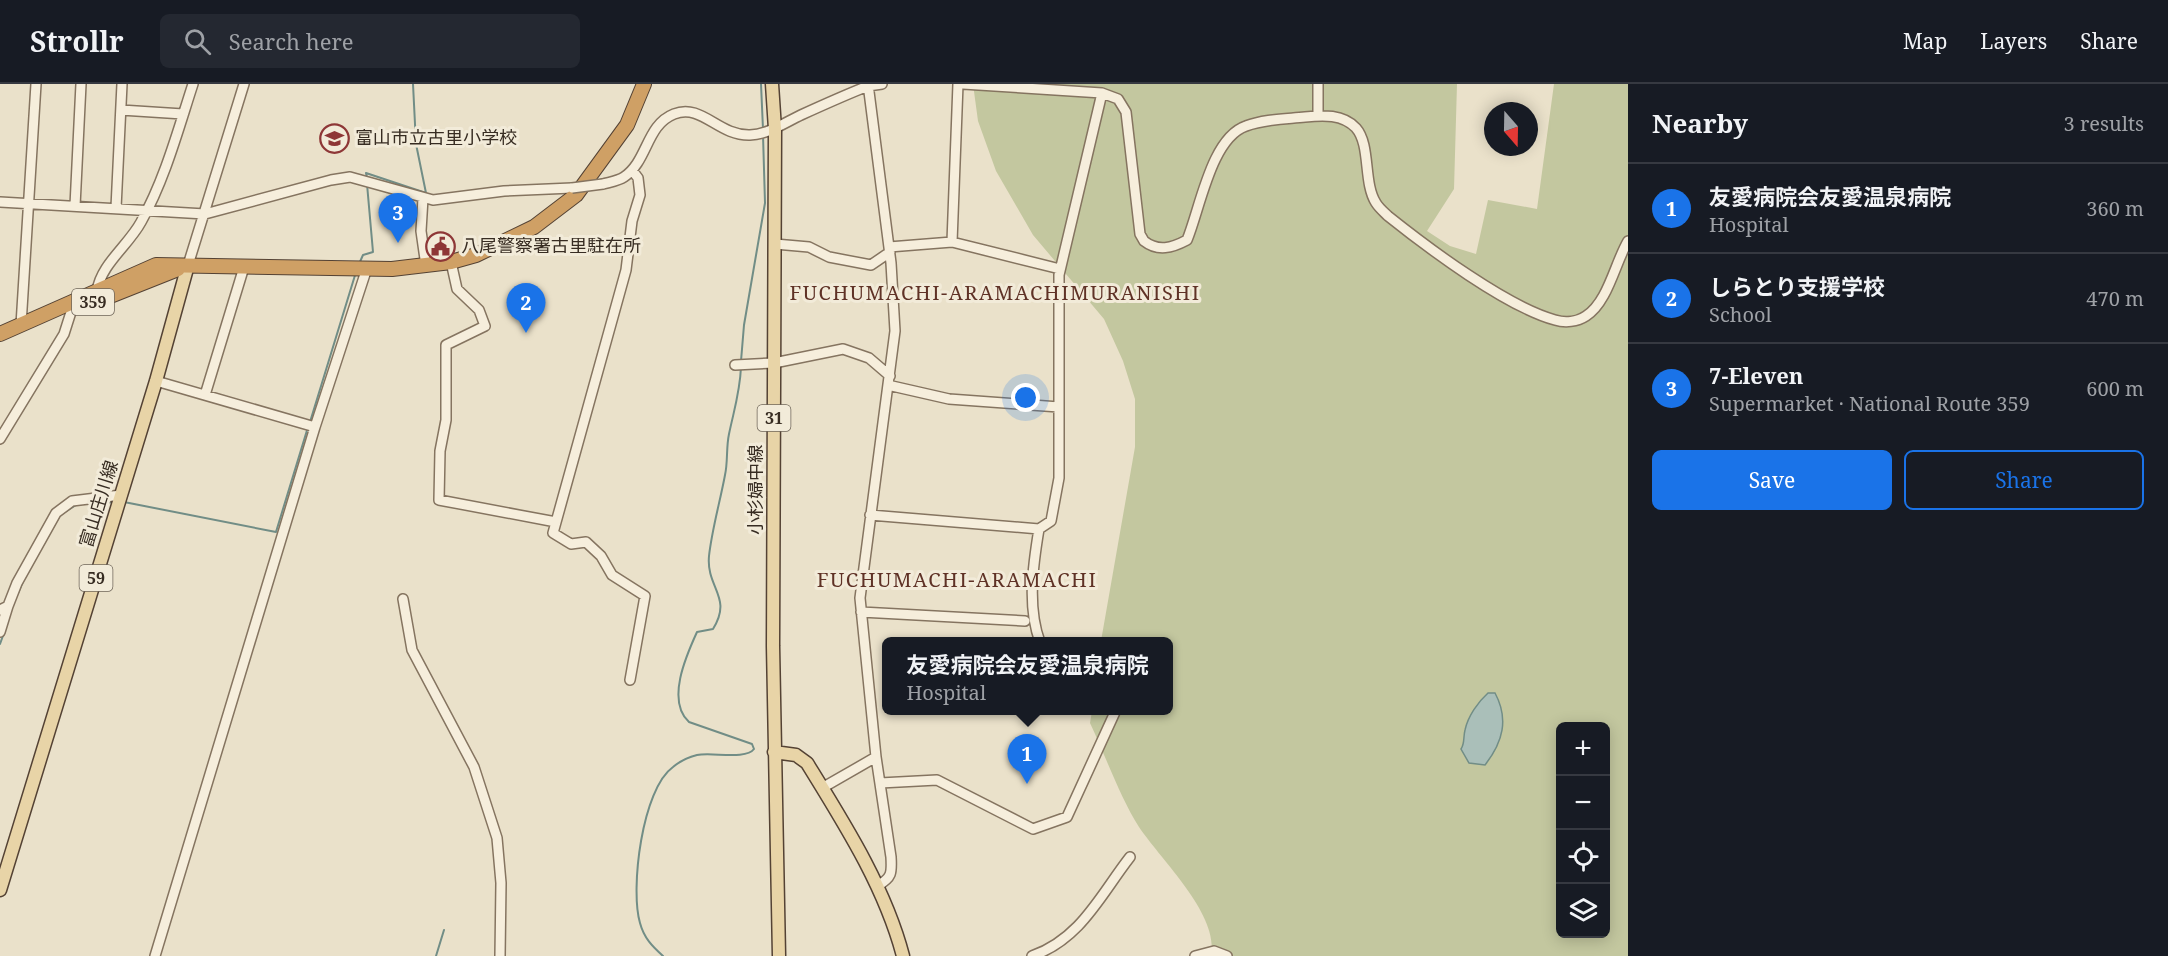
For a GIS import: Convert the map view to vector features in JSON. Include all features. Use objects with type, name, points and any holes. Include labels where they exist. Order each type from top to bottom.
[{"type":"highway","name":"359","points":[[0,334],[156,265],[367,268],[426,266],[451,262],[506,243],[534,227],[576,195],[627,125],[644,84]]},
{"type":"highway","name":"359","points":[[0,343],[188,266]]},
{"type":"main road","name":"小杉婦中線","points":[[772,84],[775,129],[774,752],[778,956]]},
{"type":"main road","name":"富山庄川線","points":[[0,890],[156,381],[188,266]]},
{"type":"main road","points":[[774,752],[796,755],[807,763],[877,886],[891,916],[903,956]]},
{"type":"street","points":[[21,324],[36,84]]},
{"type":"street","points":[[75,206],[81,84]]},
{"type":"street","points":[[116,208],[122,84]]},
{"type":"street","points":[[97,291],[99,279],[141,224],[167,164],[193,84]]},
{"type":"street","points":[[188,266],[244,84]]},
{"type":"street","points":[[0,202],[205,214],[350,177],[433,200],[504,191],[572,188],[603,184],[623,178],[632,170],[656,127],[676,113],[689,111],[702,115],[724,131],[753,135],[775,129],[868,85],[882,84]]},
{"type":"street","points":[[952,242],[958,84]]},
{"type":"street","points":[[963,84],[1102,93],[1118,99],[1126,112],[1140,234],[1144,242],[1160,249],[1177,246],[1187,240],[1204,187],[1223,145],[1233,133],[1245,126],[1265,121],[1318,116],[1343,119],[1355,127],[1362,137],[1375,201],[1388,216],[1490,287],[1522,306],[1556,321],[1577,320],[1595,309],[1628,241]]},
{"type":"street","points":[[1318,84],[1318,116]]},
{"type":"street","points":[[868,85],[889,249],[895,331],[891,381],[870,515],[860,598],[876,757],[892,873],[889,880],[877,886]]},
{"type":"street","points":[[870,515],[1039,529],[1051,521],[1059,478],[1060,269],[1102,93]]},
{"type":"street","points":[[121,110],[183,114]]},
{"type":"street","points":[[630,680],[645,596],[612,575],[601,556],[585,542],[571,544],[553,533],[626,270],[632,222],[640,195],[638,178],[632,170]]},
{"type":"street","points":[[423,198],[421,231],[426,266]]},
{"type":"street","points":[[775,244],[809,248],[829,257],[871,265],[889,249],[952,242],[1060,269]]},
{"type":"street","points":[[451,262],[457,289],[479,310],[485,326],[446,345],[446,420],[440,451],[439,500],[556,522]]},
{"type":"street","points":[[205,395],[244,267]]},
{"type":"street","points":[[155,956],[315,427],[367,268]]},
{"type":"street","points":[[0,439],[64,333],[71,312]]},
{"type":"street","points":[[735,365],[774,363],[843,349],[869,358],[891,381],[949,399],[1059,406]]},
{"type":"street","points":[[156,381],[315,427]]},
{"type":"street","points":[[0,632],[4,608],[56,513],[72,501],[121,495]]},
{"type":"street","points":[[1039,529],[1032,573],[1034,618],[1039,637]]},
{"type":"street","points":[[403,599],[412,650],[474,767],[497,838],[501,883],[500,956]]},
{"type":"street","points":[[861,612],[1025,621]]},
{"type":"street","points":[[880,783],[937,780],[1033,829],[1046,826],[1067,817],[1114,715]]},
{"type":"street","points":[[822,788],[876,757]]},
{"type":"street","points":[[1032,956],[1066,938],[1080,925],[1095,909],[1130,857]]},
{"type":"street","points":[[1194,956],[1214,951],[1227,956]]},
{"type":"green space","points":[[973,84],[1457,84],[1454,189],[1427,231],[1450,246],[1476,254],[1488,200],[1537,209],[1554,84],[1628,84],[1628,956],[1211,956],[1211,940],[1207,923],[1187,888],[1132,816],[1090,723],[1091,715],[1173,715],[1173,637],[1102,637],[1135,447],[1135,399],[1123,361],[1104,319],[1033,235],[996,171],[978,121]]},
{"type":"water","points":[[1488,693],[1495,693],[1502,712],[1500,739],[1485,765],[1469,763],[1461,749],[1465,730],[1474,710]]},
{"type":"waterway","points":[[367,178],[366,173],[426,193],[416,144],[413,84]]},
{"type":"waterway","points":[[761,84],[763,129]]},
{"type":"waterway","points":[[741,361],[744,325],[765,203],[763,135]]},
{"type":"waterway","points":[[359,264],[363,255],[373,252],[367,184]]},
{"type":"waterway","points":[[310,422],[356,272]]},
{"type":"waterway","points":[[663,956],[644,933],[637,907],[641,840],[653,796],[662,779],[673,767],[687,758],[703,754],[744,754],[754,749],[752,744],[689,722],[682,713],[679,702],[680,678],[697,632],[713,629],[720,609],[720,600],[709,567],[709,556],[726,470],[728,439],[741,367]]},
{"type":"waterway","points":[[124,502],[276,532],[308,427]]},
{"type":"waterway","points":[[82,504],[115,502]]},
{"type":"waterway","points":[[37,556],[60,515],[76,505]]},
{"type":"waterway","points":[[18,593],[24,579]]},
{"type":"waterway","points":[[0,644],[4,633]]},
{"type":"waterway","points":[[436,956],[444,930]]},
{"type":"place","name":"富山市立古里小学校","points":[[334,138]]},
{"type":"place","name":"7-Eleven","points":[[398,243]]},
{"type":"place","name":"八尾警察署古里駐在所","points":[[440,246]]},
{"type":"place","name":"しらとり支援学校","points":[[526,333]]},
{"type":"place","name":"友愛病院会友愛温泉病院","points":[[1027,784]]},
{"type":"district","name":"FUCHUMACHI-ARAMACHIMURANISHI","points":[[995,293]]},
{"type":"district","name":"FUCHUMACHI-ARAMACHI","points":[[957,580]]}]
